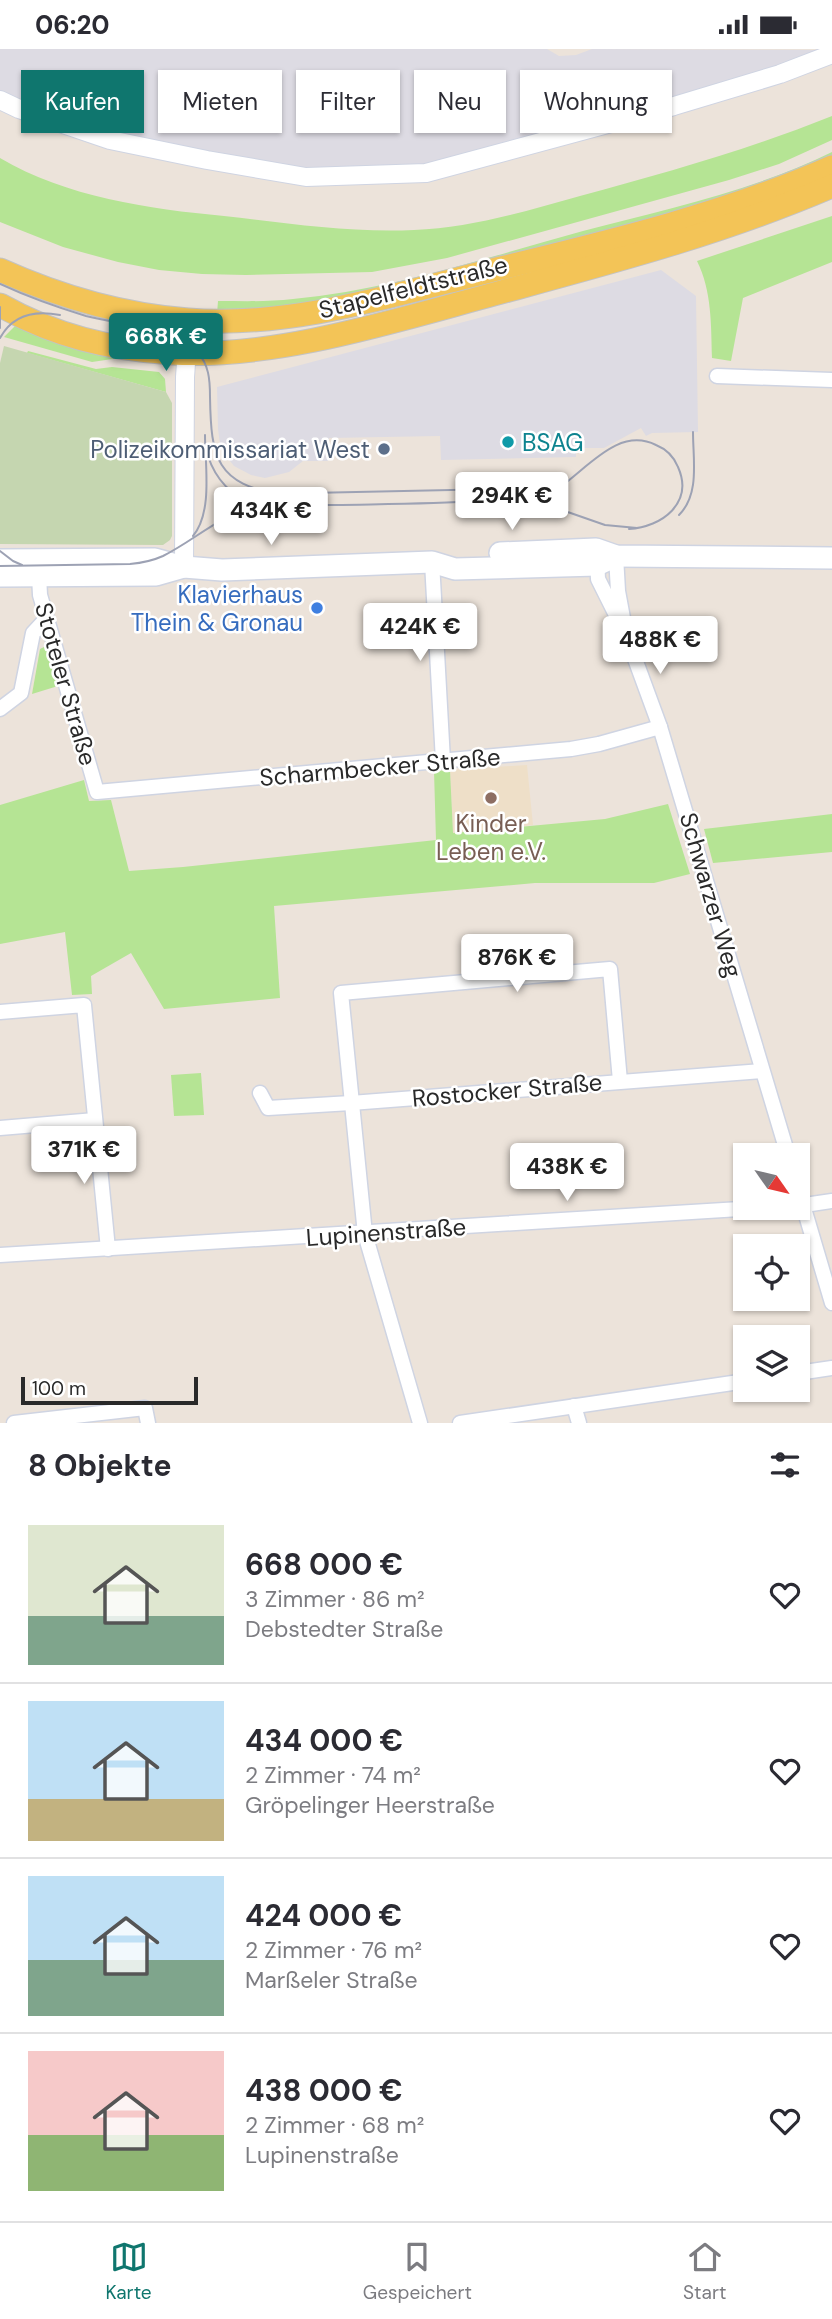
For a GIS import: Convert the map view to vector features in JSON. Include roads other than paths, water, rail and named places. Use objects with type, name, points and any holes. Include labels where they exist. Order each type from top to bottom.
[{"type":"main road","name":"Stapelfeldtstraße","points":[[0,270],[89,304],[138,314],[189,320],[275,319],[372,301],[569,251],[704,213],[780,188],[832,167]]},
{"type":"main road","name":"Stapelfeldtstraße","points":[[0,305],[40,326],[102,345],[175,353],[267,348],[437,309],[706,233],[759,216],[832,186]]},
{"type":"main road","points":[[0,560],[155,559],[184,567],[222,570],[436,563],[454,556],[832,558]]},
{"type":"main road","points":[[0,576],[156,575],[184,567]]},
{"type":"street","points":[[0,100],[110,140],[306,177],[426,173],[674,106],[780,74],[832,54]]},
{"type":"street","points":[[184,567],[183,464],[189,320]]},
{"type":"street","points":[[717,376],[832,380]]},
{"type":"street","name":"Schwarzer Weg","points":[[603,557],[618,591],[627,637]]},
{"type":"street","name":"Schwarzer Weg","points":[[603,557],[598,579],[627,637],[660,727],[784,1143]]},
{"type":"street","points":[[436,563],[443,761]]},
{"type":"street","name":"Stoteler Straße","points":[[39,575],[40,595],[46,619],[97,792]]},
{"type":"street","points":[[0,709],[21,692],[33,633],[46,619]]},
{"type":"street","name":"Scharmbecker Straße","points":[[97,792],[571,749],[660,727]]},
{"type":"street","points":[[420,1423],[365,1234],[341,993],[610,969],[620,1081]]},
{"type":"street","points":[[0,1011],[84,1005],[108,1249]]},
{"type":"street","name":"Rostocker Straße","points":[[260,1093],[268,1108],[762,1071]]},
{"type":"street","points":[[0,1128],[95,1120]]},
{"type":"street","points":[[810,1205],[832,1202]]},
{"type":"street","name":"Lupinenstraße","points":[[0,1255],[733,1210]]},
{"type":"street","points":[[805,1220],[832,1303]]},
{"type":"street","points":[[810,1371],[832,1368]]},
{"type":"street","points":[[460,1423],[733,1383]]},
{"type":"street","points":[[574,1406],[579,1423]]},
{"type":"street","points":[[13,1423],[145,1408],[148,1423]]},
{"type":"tram line","points":[[0,284],[75,313],[160,332],[187,343],[201,357],[208,373],[212,437],[222,465],[243,484],[282,495]]},
{"type":"tram line","points":[[0,307],[0,328]]},
{"type":"tram line","points":[[0,338],[11,324],[25,316],[42,313],[60,315]]},
{"type":"tram line","points":[[679,515],[686,507],[693,487],[693,432]]},
{"type":"tram line","points":[[193,536],[199,526],[206,501],[205,435]]},
{"type":"tram line","points":[[0,566],[130,564],[146,561],[175,550],[231,515],[256,507],[534,499],[555,490],[610,448],[640,440],[660,447],[672,457],[682,480],[682,492],[672,511],[663,518],[653,524],[629,529]]},
{"type":"tram line","points":[[208,456],[226,487],[257,507]]},
{"type":"tram line","points":[[275,496],[544,488]]},
{"type":"tram line","points":[[521,508],[562,510],[605,525],[637,528]]},
{"type":"tram line","points":[[0,551],[22,565]]},
{"type":"place","name":"BSAG","points":[[508,442]]},
{"type":"place","name":"Polizeikommissariat West","points":[[384,449]]},
{"type":"place","name":"Klavierhaus Thein & Gronau","points":[[317,608]]},
{"type":"place","name":"Kinder Leben e.V.","points":[[491,798]]}]
